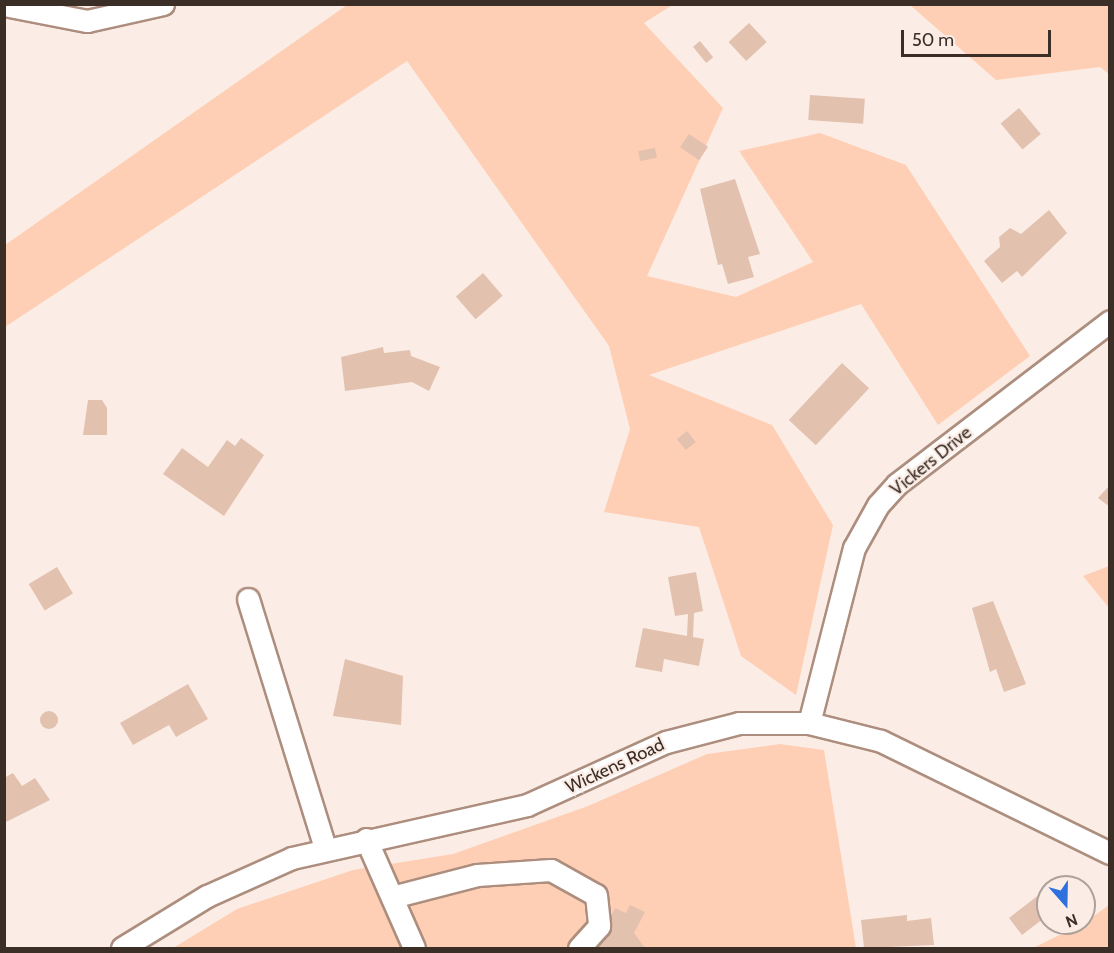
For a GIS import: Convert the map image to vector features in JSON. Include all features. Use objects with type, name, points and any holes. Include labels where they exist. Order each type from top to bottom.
[{"type":"street","points":[[4,5],[87,21],[163,4]]},
{"type":"street","name":"Vickers Drive","points":[[809,723],[854,548],[878,505],[897,484],[1110,321]]},
{"type":"street","points":[[248,599],[325,848]]},
{"type":"street","name":"Wickens Road","points":[[122,948],[245,877],[325,848],[527,805],[702,730],[739,723],[809,723],[921,758],[1110,853]]},
{"type":"street","points":[[366,839],[414,948]]},
{"type":"street","points":[[392,897],[477,875],[551,870],[596,895],[599,926],[579,948]]},
{"type":"shaded area","points":[[674,4],[644,23],[723,108],[647,276],[736,297],[813,262],[739,151],[820,133],[906,165],[1030,356],[938,425],[861,304],[649,375],[772,425],[833,525],[796,695],[741,656],[699,527],[604,512],[630,429],[609,346],[407,61],[5,327],[5,245],[347,5]]},
{"type":"shaded area","points":[[910,5],[1109,5],[1109,74],[1100,67],[996,80]]},
{"type":"shaded area","points":[[1110,566],[1109,608],[1083,576]]},
{"type":"shaded area","points":[[780,744],[824,750],[856,948],[173,948],[237,909],[353,870],[453,854],[588,806],[707,754]]},
{"type":"shaded area","points":[[1109,905],[1109,948],[1033,948],[1060,935],[1096,935],[1096,914]]},
{"type":"building","points":[[749,23],[767,42],[746,61],[729,42]]},
{"type":"building","points":[[700,41],[713,57],[706,63],[693,47]]},
{"type":"building","points":[[810,95],[865,99],[863,124],[808,120]]},
{"type":"building","points":[[1019,108],[1041,134],[1022,149],[1001,123]]},
{"type":"building","points":[[689,134],[708,147],[699,160],[680,147]]},
{"type":"building","points":[[655,148],[657,158],[640,161],[638,151]]},
{"type":"building","points":[[735,179],[760,254],[748,257],[754,277],[728,284],[722,264],[718,265],[700,189]]},
{"type":"building","points":[[1049,210],[1067,233],[1022,277],[1017,271],[1002,283],[984,261],[1000,247],[999,237],[1010,228],[1021,234]]},
{"type":"building","points":[[483,273],[503,296],[476,319],[456,297]]},
{"type":"building","points":[[383,347],[384,353],[410,350],[411,356],[440,367],[429,391],[412,382],[345,391],[341,357]]},
{"type":"building","points":[[842,363],[869,388],[816,445],[789,420]]},
{"type":"building","points":[[88,400],[102,400],[107,408],[107,435],[83,435]]},
{"type":"building","points":[[687,431],[696,442],[686,450],[677,439]]},
{"type":"building","points":[[241,438],[264,455],[224,516],[163,474],[182,448],[208,467],[227,440],[235,446]]},
{"type":"building","points":[[1110,485],[1110,507],[1098,498]]},
{"type":"building","points":[[57,567],[73,594],[45,611],[29,584]]},
{"type":"building","points":[[696,572],[703,611],[694,613],[693,637],[704,639],[699,666],[664,659],[662,672],[635,667],[643,628],[687,636],[688,614],[675,616],[668,577]]},
{"type":"building","points":[[993,601],[1026,684],[1004,692],[996,669],[990,672],[972,608]]},
{"type":"building","points":[[345,659],[403,676],[401,725],[333,716]]},
{"type":"building","points":[[188,684],[208,719],[176,737],[169,725],[133,745],[120,723]]},
{"type":"building","points":[[49,711],[55,714],[58,720],[55,726],[49,729],[43,726],[40,720],[43,714]]},
{"type":"building","points":[[13,773],[22,786],[35,778],[50,800],[4,823],[4,778]]},
{"type":"building","points":[[1036,897],[1036,924],[1022,935],[1009,918]]},
{"type":"building","points":[[630,905],[645,912],[634,933],[645,948],[595,948],[615,908],[626,913]]},
{"type":"building","points":[[907,915],[907,921],[931,918],[934,945],[864,948],[861,920]]}]
